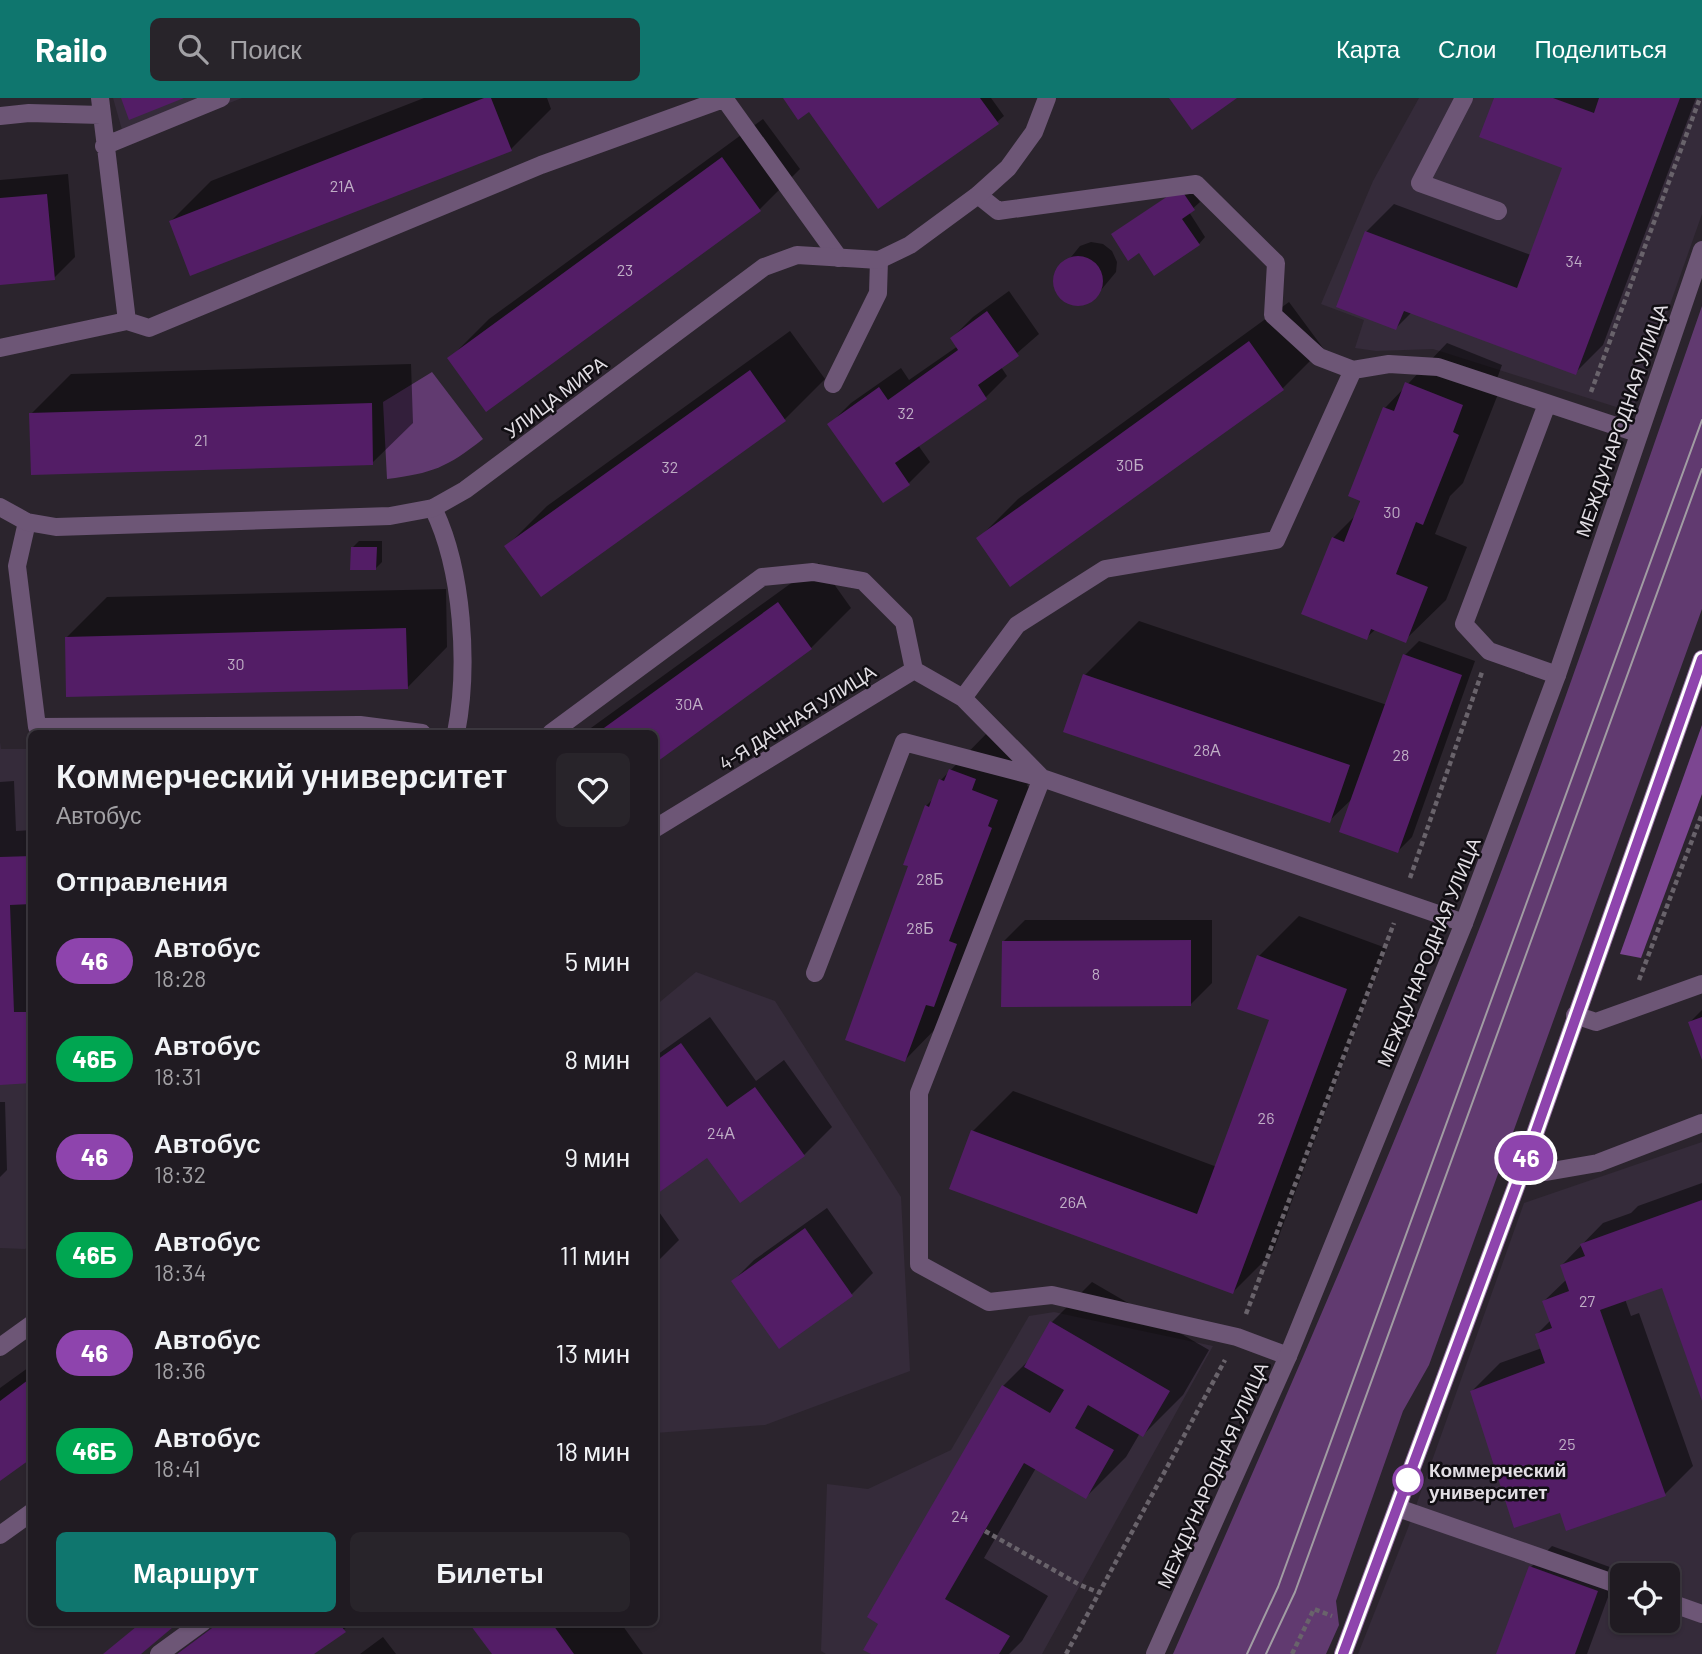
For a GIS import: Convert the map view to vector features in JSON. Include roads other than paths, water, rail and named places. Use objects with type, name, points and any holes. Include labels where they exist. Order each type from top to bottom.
[{"type":"street","points":[[104,146],[221,98]]},
{"type":"street","name":"УЛИЦА МИРА","points":[[0,507],[27,522],[56,527],[390,516],[433,508],[465,490],[764,267],[797,255],[879,260],[910,245],[978,195],[1008,168],[1034,132],[1047,98]]},
{"type":"street","points":[[1464,98],[1420,183],[1498,211]]},
{"type":"street","points":[[0,348],[127,321],[149,327],[541,165],[726,99],[839,258]]},
{"type":"street","points":[[0,116],[100,106],[127,321]]},
{"type":"street","points":[[978,195],[998,211],[1196,184],[1276,263],[1273,315],[1319,357],[1353,370],[1389,364],[1438,367],[1637,433]]},
{"type":"street","name":"МЕЖДУНАРОДНАЯ УЛИЦА","points":[[1155,1654],[1288,1356],[1464,923],[1557,676],[1637,433],[1702,250]]},
{"type":"street","points":[[833,384],[878,293],[879,260]]},
{"type":"street","points":[[963,698],[1017,625],[1105,569],[1276,540],[1353,370]]},
{"type":"street","points":[[1547,404],[1464,624],[1489,651],[1557,676]]},
{"type":"street","points":[[433,508],[445,532],[458,589],[462,701],[457,730]]},
{"type":"street","points":[[27,522],[17,566],[37,727],[359,725],[398,730]]},
{"type":"street","points":[[555,730],[762,577],[813,572],[863,581],[904,622],[914,670],[963,698],[1042,778]]},
{"type":"street","points":[[1343,1654],[1524,1165],[1702,659]]},
{"type":"street","name":"4-Я ДАЧНАЯ УЛИЦА","points":[[658,827],[914,670]]},
{"type":"street","points":[[815,973],[904,742],[1042,778],[1464,923]]},
{"type":"street","points":[[1042,778],[919,1093],[919,1264],[989,1302],[1052,1295],[1237,1337],[1288,1356]]},
{"type":"street","points":[[1575,1015],[1596,1022],[1702,984]]},
{"type":"street","points":[[1524,1165],[1546,1172],[1598,1163],[1702,1123]]},
{"type":"street","points":[[0,1347],[28,1328]]},
{"type":"street","points":[[1398,1508],[1610,1582]]},
{"type":"street","points":[[0,1535],[28,1515]]},
{"type":"street","points":[[1680,1606],[1702,1614]]},
{"type":"street","points":[[159,1654],[198,1626]]},
{"type":"tram line","points":[[1247,1654],[1278,1587],[1702,420]]},
{"type":"tram line","points":[[1266,1654],[1295,1592],[1702,469]]},
{"type":"place","name":"Коммерческий университет","points":[[1408,1480]]}]
